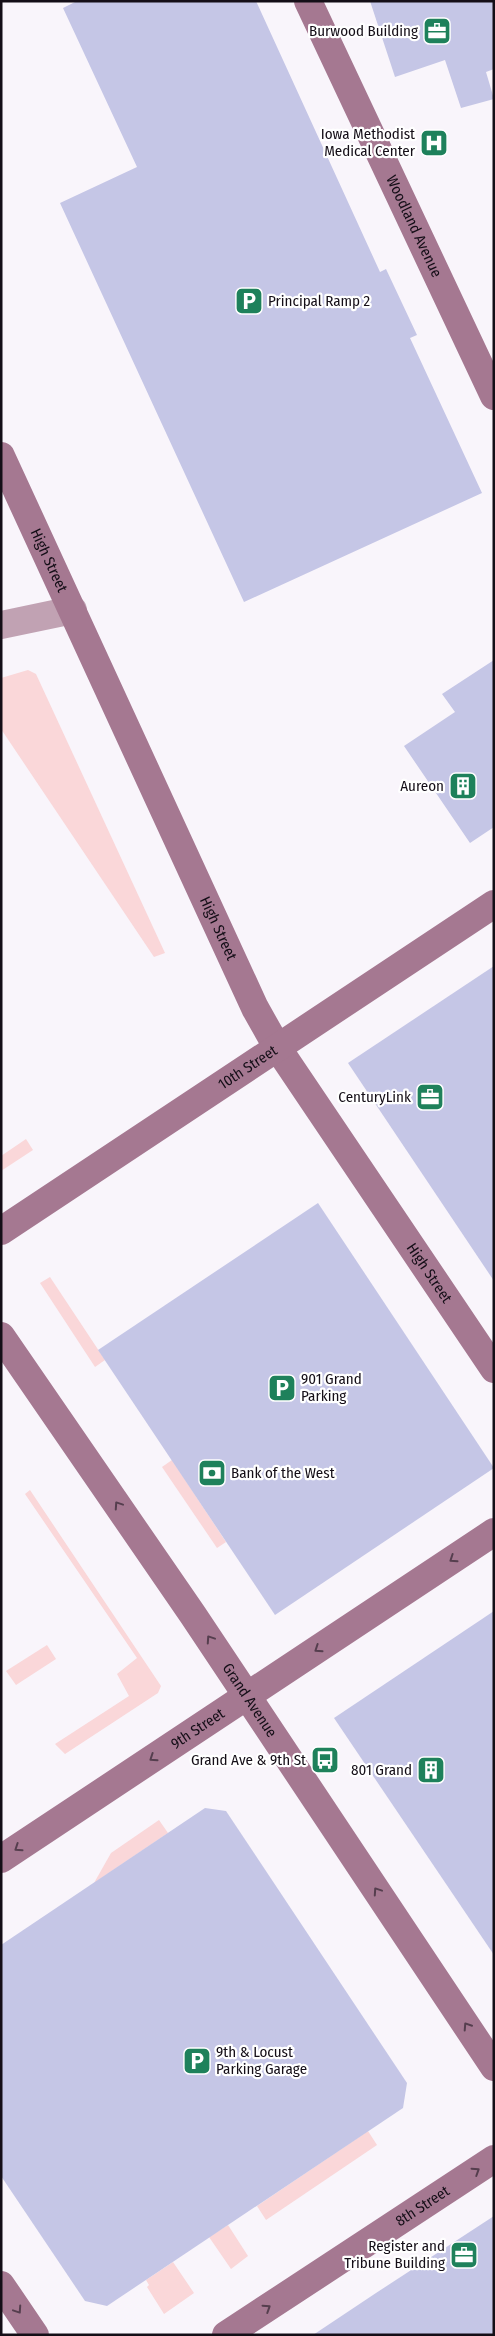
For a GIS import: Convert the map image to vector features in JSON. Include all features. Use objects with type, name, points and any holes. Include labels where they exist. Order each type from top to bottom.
[{"type":"main road","name":"Woodland Avenue","points":[[308,1],[494,396]]},
{"type":"main road","name":"High Street","points":[[1,456],[251,999],[277,1047],[494,1369]]},
{"type":"main road","name":"10th Street","points":[[1,1231],[494,904]]},
{"type":"main road","name":"Grand Avenue","points":[[1,1336],[247,1696],[494,2067]]},
{"type":"main road","name":"9th Street","points":[[1,1859],[494,1532]]},
{"type":"main road","name":"8th Street","points":[[226,2335],[494,2159]]},
{"type":"main road","points":[[1,2286],[35,2335]]},
{"type":"street","points":[[1,625],[73,610]]},
{"type":"shaded area","points":[[28,670],[36,674],[165,953],[154,957],[1,729],[1,678]]},
{"type":"shaded area","points":[[26,1139],[33,1150],[1,1171],[1,1156]]},
{"type":"shaded area","points":[[50,1277],[105,1360],[95,1367],[40,1283]]},
{"type":"shaded area","points":[[172,1460],[226,1542],[217,1548],[162,1467]]},
{"type":"shaded area","points":[[30,1490],[161,1686],[158,1693],[65,1754],[55,1744],[129,1696],[117,1674],[137,1658],[25,1494]]},
{"type":"shaded area","points":[[47,1645],[56,1659],[16,1685],[6,1671]]},
{"type":"shaded area","points":[[159,1820],[168,1833],[94,1883],[111,1853]]},
{"type":"shaded area","points":[[368,2131],[377,2145],[266,2220],[257,2206]]},
{"type":"shaded area","points":[[228,2225],[248,2256],[231,2269],[209,2237]]},
{"type":"shaded area","points":[[173,2262],[194,2293],[164,2314],[147,2287],[149,2285],[146,2280]]},
{"type":"building","name":"Principal Ramp 2","points":[[77,1],[256,1],[380,272],[386,269],[417,335],[410,338],[482,493],[244,602],[60,203],[137,167],[63,8]]},
{"type":"building","name":"Burwood Building","points":[[370,1],[494,1],[494,69],[486,72],[494,99],[461,108],[445,60],[395,77]]},
{"type":"building","name":"Aureon","points":[[494,660],[494,827],[470,843],[404,746],[455,712],[442,694]]},
{"type":"building","name":"CenturyLink","points":[[494,966],[494,1281],[348,1063]]},
{"type":"building","name":"901 Grand Parking","points":[[318,1203],[494,1468],[275,1615],[98,1350]]},
{"type":"building","name":"801 Grand","points":[[494,1611],[494,1955],[334,1718]]},
{"type":"building","name":"9th & Locust Parking Garage","points":[[205,1808],[226,1811],[407,2083],[403,2108],[107,2306],[85,2301],[1,2176],[1,1945]]},
{"type":"building","name":"Register and Tribune Building","points":[[494,2216],[494,2335],[313,2335],[376,2293]]},
{"type":"place","name":"Burwood Building","points":[[437,31]]},
{"type":"place","name":"Iowa Methodist Medical Center","points":[[434,143]]},
{"type":"place","name":"Principal Ramp 2","points":[[249,301]]},
{"type":"place","name":"Aureon","points":[[463,786]]},
{"type":"place","name":"CenturyLink","points":[[430,1097]]},
{"type":"place","name":"901 Grand Parking","points":[[282,1388]]},
{"type":"place","name":"Bank of the West","points":[[212,1473]]},
{"type":"place","name":"Grand Ave & 9th St","points":[[325,1760]]},
{"type":"place","name":"801 Grand","points":[[431,1770]]},
{"type":"place","name":"9th & Locust Parking Garage","points":[[197,2061]]},
{"type":"place","name":"Register and Tribune Building","points":[[464,2255]]}]
